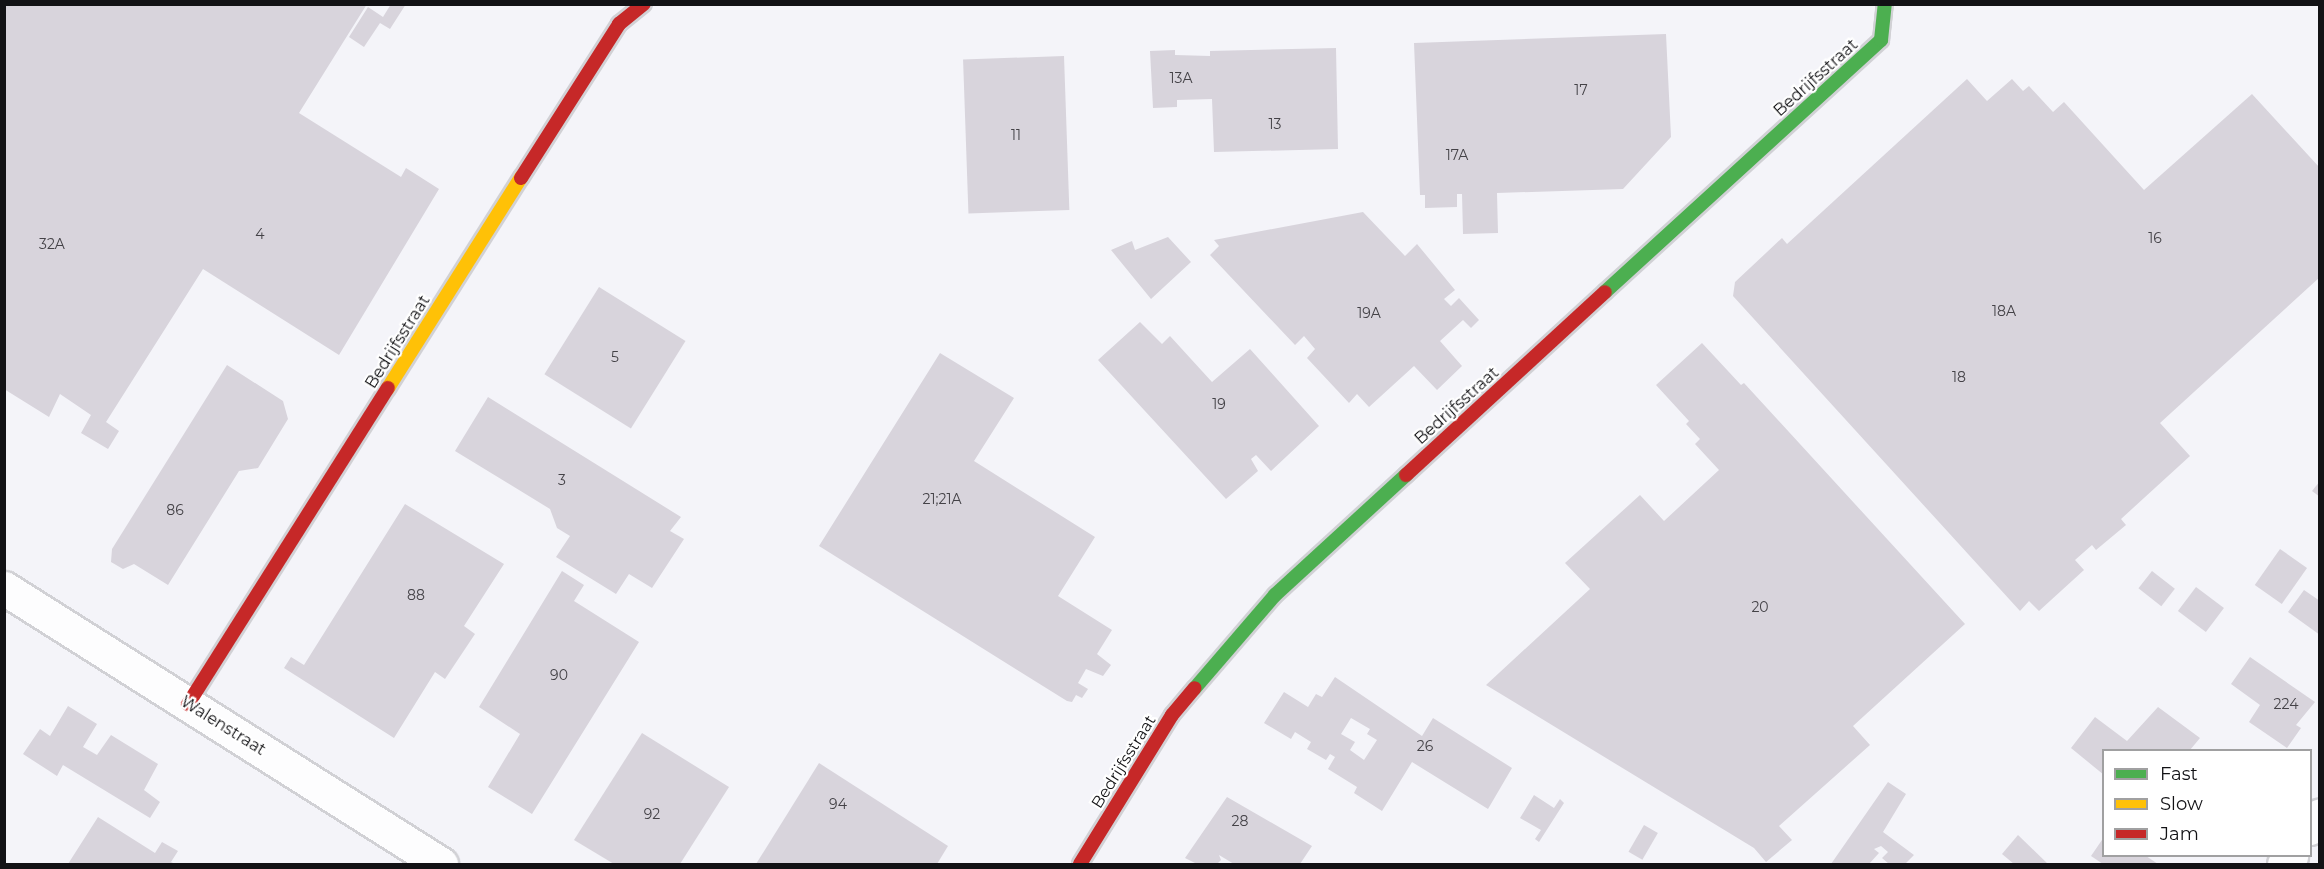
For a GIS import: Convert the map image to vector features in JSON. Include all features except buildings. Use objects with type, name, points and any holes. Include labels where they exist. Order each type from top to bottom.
[{"type":"street","name":"Bedrijfsstraat","points":[[189,704],[619,24],[644,4]]},
{"type":"street","name":"Bedrijfsstraat","points":[[1080,864],[1172,715],[1275,595],[1881,40],[1885,4]]},
{"type":"street","name":"Walenstraat","points":[[4,588],[189,704],[430,862]]},
{"type":"traffic: fast","points":[[1605,292],[1881,40],[1885,4]]},
{"type":"traffic: fast","points":[[1195,688],[1275,595],[1406,475]]},
{"type":"traffic: slow","points":[[388,388],[521,178]]},
{"type":"traffic: jam","points":[[521,178],[619,24],[644,4]]},
{"type":"traffic: jam","points":[[1406,475],[1605,292]]},
{"type":"traffic: jam","points":[[188,704],[388,388]]},
{"type":"traffic: jam","points":[[1080,864],[1172,715],[1195,688]]}]
